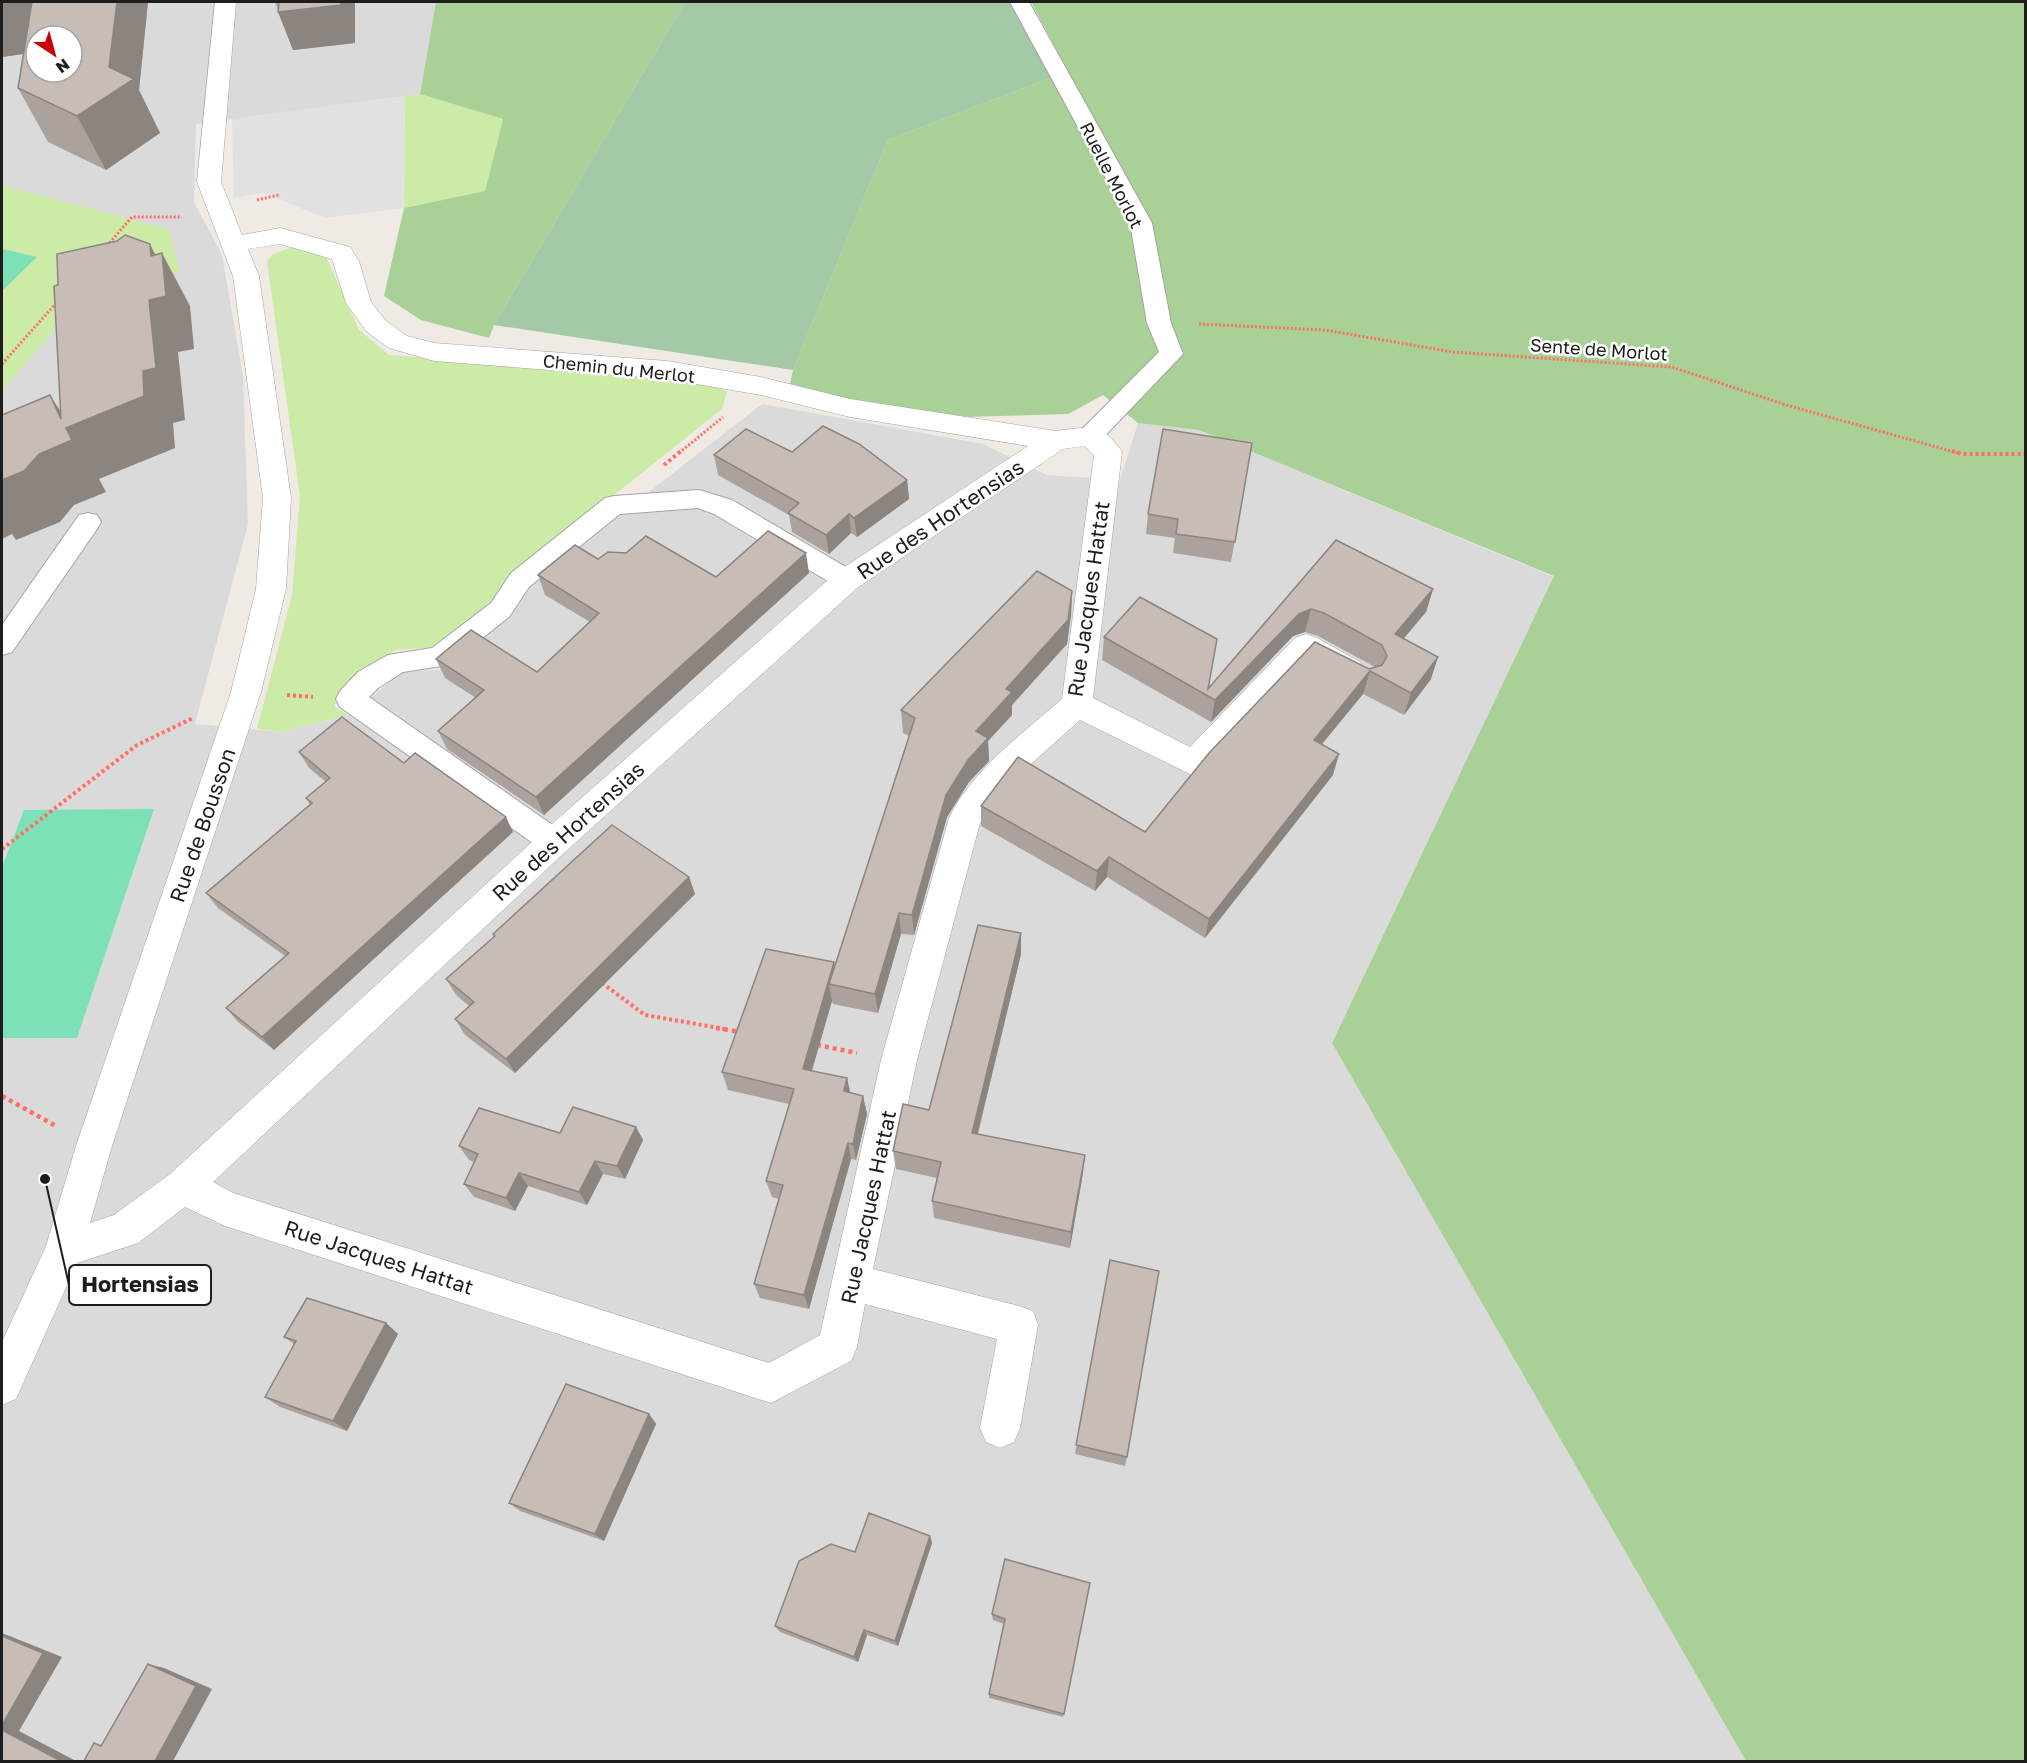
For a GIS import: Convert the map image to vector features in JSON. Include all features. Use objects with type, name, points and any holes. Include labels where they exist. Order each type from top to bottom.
[{"type":"street","name":"Rue de Bousson","points":[[2,1385],[64,1249],[94,1146],[246,692],[271,589],[278,498],[246,276],[209,182],[225,2]]},
{"type":"street","name":"Chemin du Merlot","points":[[233,244],[280,236],[341,253],[347,261],[359,303],[376,326],[398,342],[434,352],[667,370],[761,386],[850,408],[1056,441]]},
{"type":"street","name":"Rue des Hortensias","points":[[64,1249],[125,1230],[183,1186],[554,842],[847,580],[1056,441],[1090,436]]},
{"type":"street","name":"Rue Jacques Hattat","points":[[183,1186],[225,1208],[771,1383],[837,1347],[899,1060],[965,818],[1002,771],[1077,704],[1108,452],[1090,436]]},
{"type":"street","points":[[1077,704],[1194,763],[1306,646],[1363,677]]},
{"type":"street","points":[[852,1282],[1019,1325],[1000,1428]]},
{"type":"lane","name":"Ruelle Morlot","points":[[1019,2],[1140,223],[1159,323],[1171,354],[1090,436]]},
{"type":"lane","points":[[554,842],[350,699],[368,680],[398,662],[438,658],[500,610],[520,580],[614,505],[699,499],[723,507],[847,580]]},
{"type":"lane","points":[[2,645],[88,522]]},
{"type":"path","points":[[101,252],[132,217],[181,217],[219,210]]},
{"type":"path","points":[[2,364],[63,295]]},
{"type":"path","name":"Sente de Morlot","points":[[1159,323],[1325,330],[1452,352],[1672,367],[1786,405],[1962,454],[2025,454]]},
{"type":"path","points":[[614,505],[761,386]]},
{"type":"path","points":[[2,849],[137,745],[246,692]]},
{"type":"path","points":[[280,695],[350,699]]},
{"type":"path","points":[[600,981],[645,1015],[752,1034]]},
{"type":"path","points":[[809,1044],[899,1060]]},
{"type":"path","points":[[2,1096],[94,1146]]},
{"type":"shaded area","points":[[2,2],[436,2],[420,94],[196,124],[194,202],[222,255],[243,376],[248,524],[195,724],[282,732],[348,715],[403,671],[440,670],[501,622],[519,593],[762,404],[983,444],[1047,475],[1120,480],[1138,423],[1199,430],[1554,577],[1332,1043],[1746,1761],[2,1762]]},
{"type":"shaded area","points":[[405,96],[404,208],[325,218],[264,193],[234,198],[232,119]]},
{"type":"green space","points":[[436,2],[685,2],[494,325],[489,338],[421,320],[384,296],[404,208],[485,191],[503,119],[420,94]]},
{"type":"green space","points":[[685,2],[1010,2],[1055,76],[888,140],[793,370],[494,325]]},
{"type":"green space","points":[[1031,2],[2025,2],[2025,1761],[1746,1761],[1332,1043],[1554,576],[1199,430],[1138,423],[1103,395],[1068,414],[962,417],[789,389],[793,370],[888,140],[1068,71]]},
{"type":"green space","points":[[420,94],[503,119],[485,191],[404,208],[405,96]]},
{"type":"green space","points":[[2,185],[169,229],[180,272],[85,295],[2,391]]},
{"type":"green space","points":[[295,246],[326,257],[359,330],[389,355],[686,378],[727,391],[722,409],[505,582],[489,612],[443,647],[395,650],[343,689],[334,706],[348,715],[282,732],[257,729],[292,595],[300,496],[267,261],[272,255]]},
{"type":"green space","points":[[2,249],[37,257],[2,291]]},
{"type":"green space","points":[[154,809],[77,1038],[2,1038],[2,867],[24,810]]},
{"type":"building","points":[[32,2],[117,2],[109,67],[134,79],[77,116],[18,88],[24,51],[24,84],[84,84],[84,24],[28,24]]},
{"type":"building","points":[[279,2],[341,2],[341,5],[278,12]]},
{"type":"building","points":[[125,235],[150,244],[151,256],[162,253],[166,296],[149,300],[156,368],[143,371],[144,396],[66,428],[72,440],[39,454],[24,471],[2,480],[2,415],[50,395],[61,419],[54,286],[58,285],[57,254],[117,241]]},
{"type":"building","points":[[823,426],[859,444],[907,480],[854,518],[849,514],[826,535],[788,513],[799,503],[714,455],[746,429],[792,452]]},
{"type":"building","points":[[1163,429],[1252,443],[1235,542],[1176,534],[1178,519],[1148,514]]},
{"type":"building","points":[[768,531],[806,553],[536,797],[438,731],[484,690],[436,659],[471,630],[537,672],[599,613],[538,575],[575,545],[598,559],[608,552],[626,553],[646,536],[716,577]]},
{"type":"building","points":[[1336,540],[1433,589],[1395,634],[1438,657],[1411,693],[1370,671],[1314,740],[1339,754],[1209,919],[1109,857],[1097,871],[981,806],[1018,757],[1145,832],[1209,753],[1315,642],[1369,669],[1382,665],[1387,656],[1382,645],[1324,613],[1311,609],[1299,614],[1215,700],[1104,637],[1140,597],[1217,639],[1208,689]]},
{"type":"building","points":[[1037,571],[1072,591],[1068,620],[1006,689],[1012,692],[976,731],[988,738],[968,760],[946,795],[912,915],[899,913],[875,994],[829,984],[915,718],[901,710]]},
{"type":"building","points":[[342,717],[404,763],[415,753],[506,817],[262,1037],[226,1008],[289,953],[206,893],[312,803],[306,798],[330,778],[299,752]]},
{"type":"building","points":[[612,825],[689,877],[506,1059],[455,1019],[474,1002],[446,979],[495,936],[493,934]]},
{"type":"building","points":[[978,925],[1021,933],[972,1133],[1085,1155],[1071,1232],[932,1201],[941,1162],[893,1151],[903,1104],[929,1110]]},
{"type":"building","points":[[766,949],[834,962],[803,1069],[847,1078],[844,1091],[863,1096],[853,1144],[848,1143],[804,1295],[754,1284],[783,1185],[766,1181],[794,1089],[722,1072]]},
{"type":"building","points":[[573,1107],[636,1127],[617,1166],[595,1161],[579,1192],[519,1173],[506,1198],[464,1184],[478,1154],[459,1146],[479,1108],[560,1133]]},
{"type":"building","points":[[1110,1260],[1159,1271],[1127,1457],[1076,1445]]},
{"type":"building","points":[[307,1298],[386,1323],[333,1421],[265,1397],[296,1341],[284,1337]]},
{"type":"building","points":[[566,1384],[649,1414],[595,1534],[509,1503]]},
{"type":"building","points":[[869,1513],[930,1536],[895,1641],[864,1630],[854,1657],[775,1626],[799,1561],[831,1544],[855,1552]]},
{"type":"building","points":[[1005,1559],[1090,1583],[1064,1714],[989,1694],[1005,1619],[992,1614]]},
{"type":"building","points":[[2,1636],[43,1653],[2,1725]]},
{"type":"building","points":[[148,1664],[196,1686],[155,1761],[84,1761],[94,1743],[101,1746]]},
{"type":"building","points":[[2,1730],[61,1761],[2,1761]]},
{"type":"place","name":"Hortensias","points":[[45,1179]]}]
